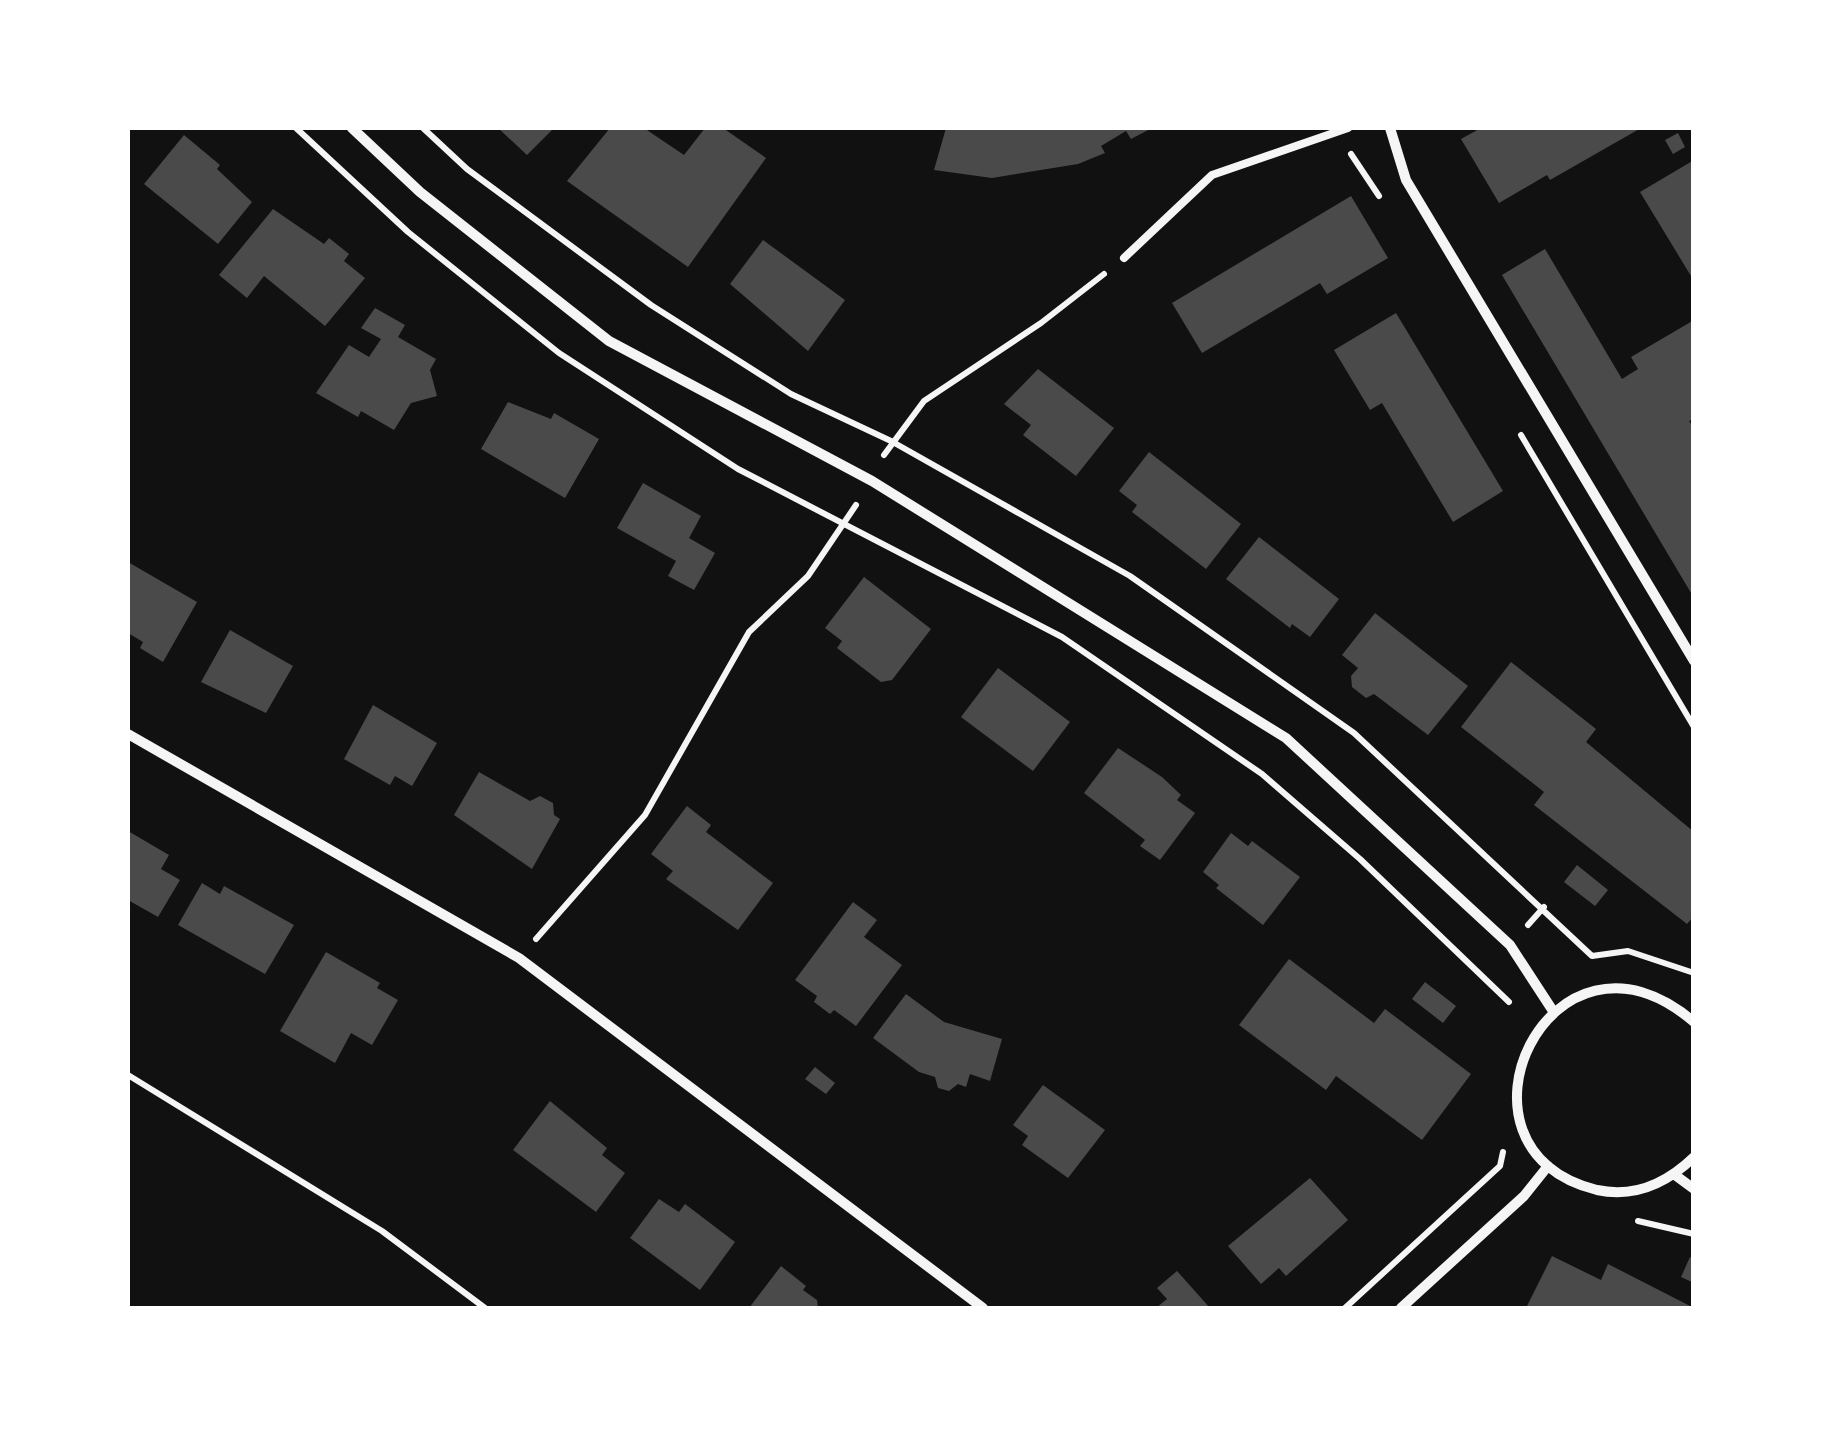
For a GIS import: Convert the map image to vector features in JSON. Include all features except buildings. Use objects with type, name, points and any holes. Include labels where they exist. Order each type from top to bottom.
[{"type":"street","points":[[352,128],[420,192],[610,341],[872,481],[1286,738],[1510,944],[1553,1011]]},
{"type":"street","points":[[1390,128],[1406,180],[1694,660]]},
{"type":"street","points":[[128,734],[519,958],[983,1308]]},
{"type":"street","points":[[1694,1022],[1657,998],[1611,989],[1580,996],[1553,1011],[1530,1037],[1517,1070],[1516,1105],[1526,1138],[1548,1166],[1577,1185],[1610,1193],[1644,1190],[1675,1175],[1694,1158]]},
{"type":"street","points":[[1401,1308],[1524,1196],[1548,1166]]},
{"type":"street","points":[[1675,1175],[1694,1189]]},
{"type":"lane","points":[[1124,258],[1212,175],[1348,128]]},
{"type":"path","points":[[296,128],[408,232],[559,353],[738,469],[1062,637],[1262,774],[1360,859],[1520,1012]]},
{"type":"path","points":[[424,128],[466,169],[652,305],[791,394],[891,441],[1130,576],[1354,733],[1592,956],[1628,951],[1694,973]]},
{"type":"path","points":[[1329,132],[1340,155],[1354,154],[1382,202]]},
{"type":"path","points":[[519,958],[644,816],[750,632],[808,576],[872,481],[891,441],[924,401],[1041,323],[1124,258]]},
{"type":"path","points":[[1511,418],[1694,727]]},
{"type":"path","points":[[128,1075],[382,1231],[484,1308]]},
{"type":"path","points":[[1345,1308],[1500,1166],[1505,1147]]}]
